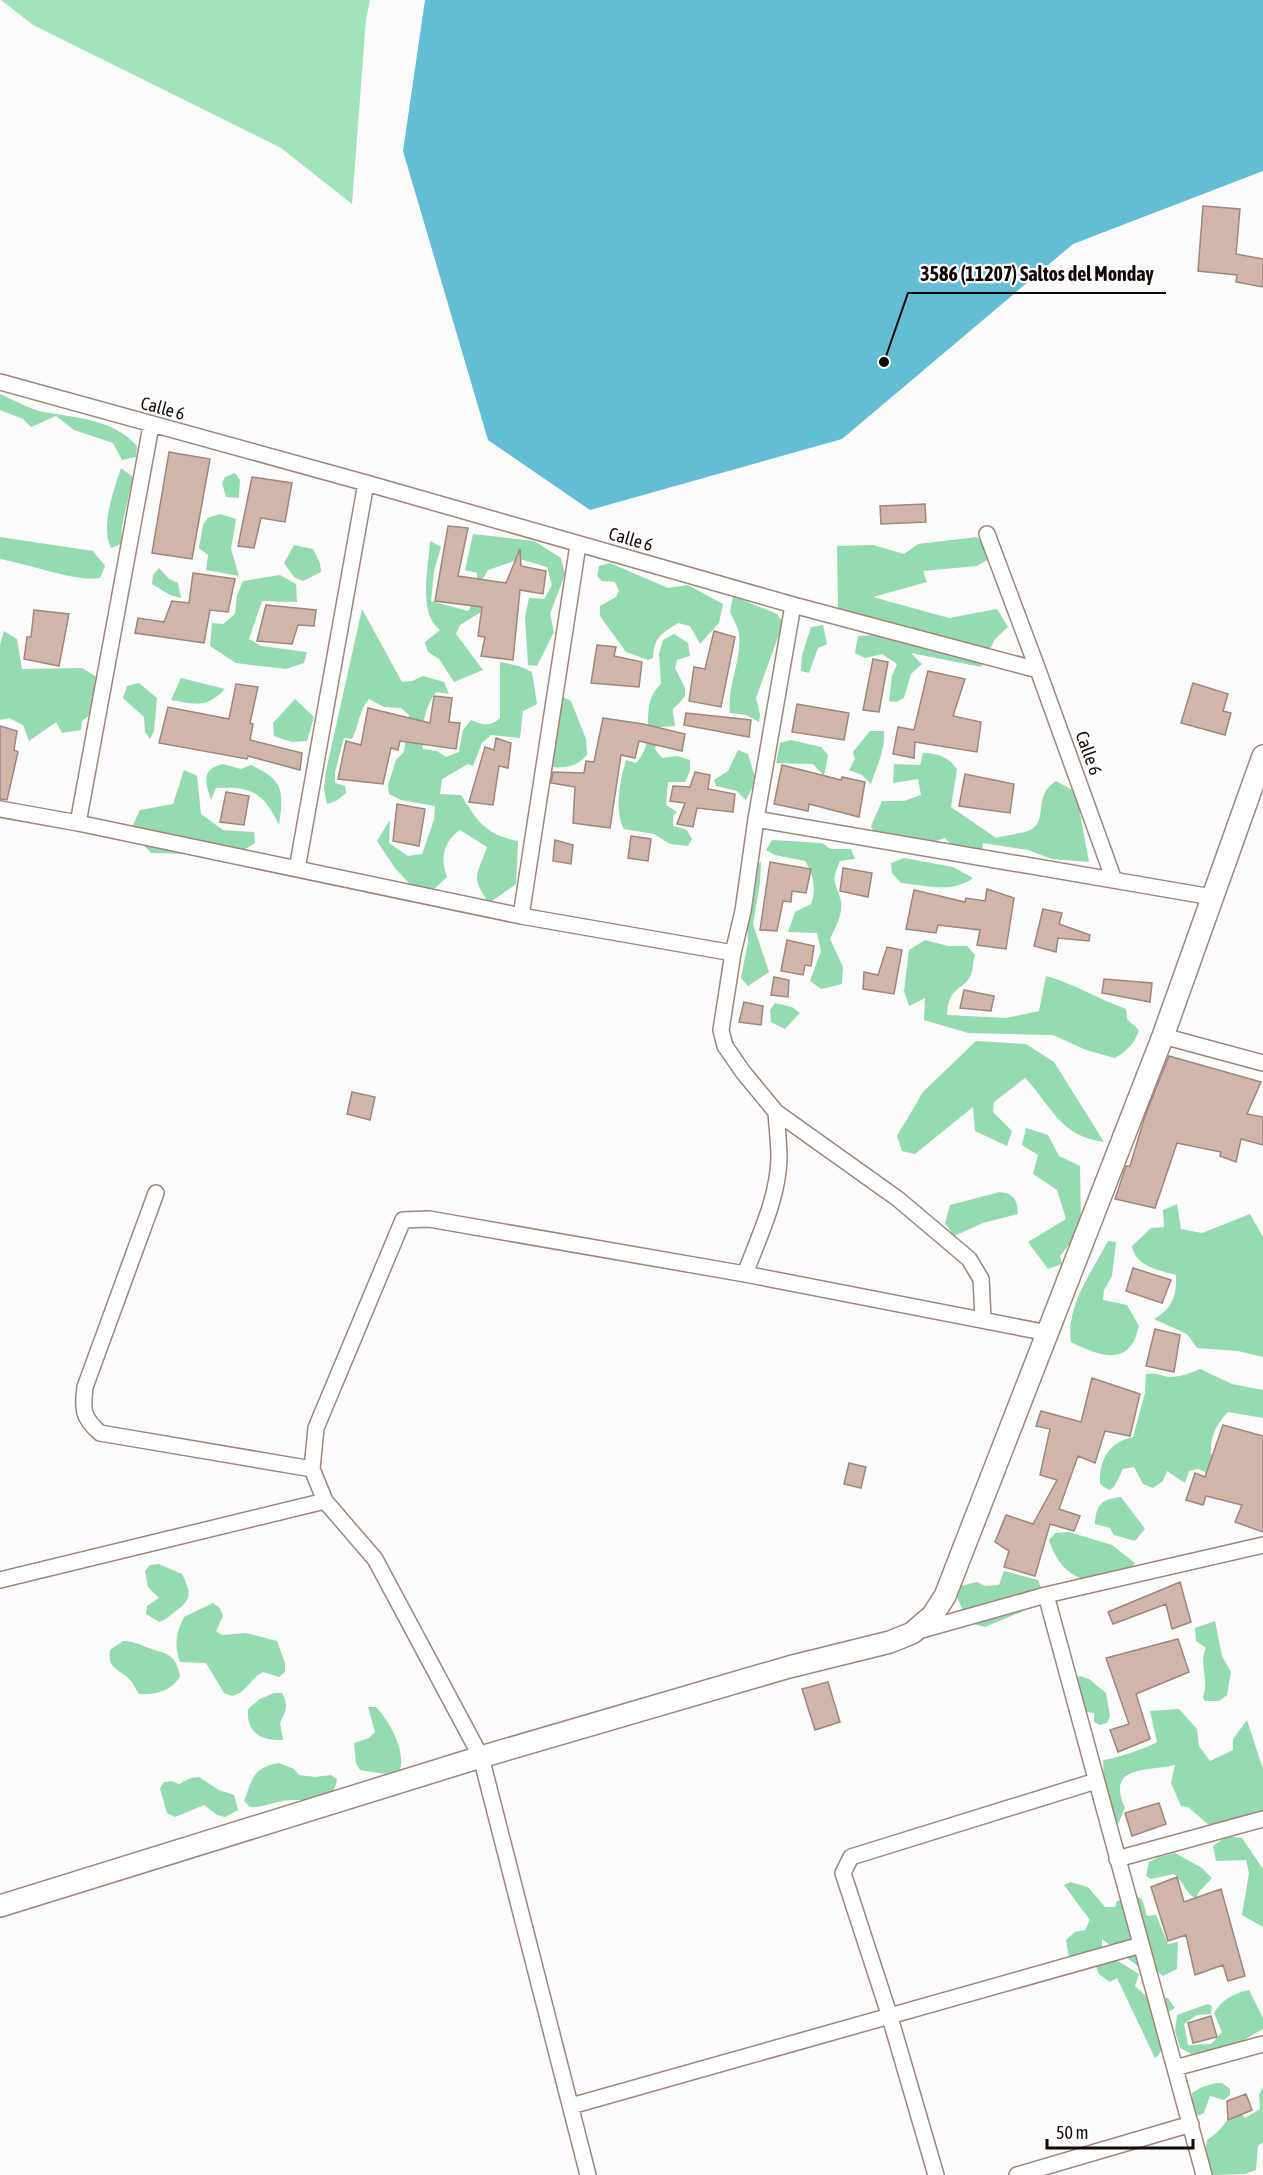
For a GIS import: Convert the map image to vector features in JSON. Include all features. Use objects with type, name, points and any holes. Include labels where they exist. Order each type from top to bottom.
[{"type":"street","name":"Calle 6","points":[[0,382],[151,426],[366,483],[793,605],[1038,670],[1114,880]]},
{"type":"street","points":[[78,823],[151,426]]},
{"type":"street","points":[[297,869],[366,483]]},
{"type":"street","points":[[987,534],[1038,670]]},
{"type":"street","points":[[521,916],[578,545]]},
{"type":"street","points":[[793,605],[756,819],[743,911],[733,952],[721,1030],[725,1046],[776,1112],[898,1199],[969,1258],[981,1279],[983,1318]]},
{"type":"street","points":[[912,1633],[932,1616],[945,1596],[1163,1035],[1212,897],[1258,787],[1263,756]]},
{"type":"street","points":[[0,809],[78,823],[521,916],[733,952]]},
{"type":"street","points":[[756,819],[1212,897]]},
{"type":"street","points":[[1163,1035],[1263,1063]]},
{"type":"street","points":[[745,1274],[767,1218],[775,1188],[779,1159],[776,1112]]},
{"type":"street","points":[[156,1193],[85,1387],[82,1409],[86,1420],[100,1433],[312,1468]]},
{"type":"street","points":[[588,2175],[481,1757],[375,1559],[325,1501],[312,1468],[316,1428],[403,1220],[429,1219],[745,1274],[983,1318],[1048,1333]]},
{"type":"street","points":[[0,1580],[325,1501]]},
{"type":"street","points":[[0,1906],[481,1757],[789,1667],[890,1642],[912,1633],[1046,1595],[1263,1545]]},
{"type":"street","points":[[1046,1595],[1204,2175]]},
{"type":"street","points":[[936,2175],[889,2014],[843,1874],[851,1857],[1096,1781]]},
{"type":"street","points":[[1117,1859],[1263,1819]]},
{"type":"street","points":[[571,2106],[889,2014],[1141,1945]]},
{"type":"street","points":[[1175,2068],[1263,2044]]},
{"type":"street","points":[[1017,2175],[1191,2124]]},
{"type":"green space","points":[[1,0],[370,0],[366,20],[352,204],[281,148],[33,25]]},
{"type":"green space","points":[[0,394],[38,411],[94,421],[117,430],[137,446],[136,457],[122,460],[113,443],[74,430],[56,416],[31,427],[23,419],[0,410]]},
{"type":"green space","points":[[121,468],[133,477],[122,526],[121,544],[111,548],[107,519]]},
{"type":"green space","points":[[235,473],[240,480],[239,498],[226,497],[222,483],[225,477]]},
{"type":"green space","points":[[220,514],[236,519],[231,549],[239,576],[206,570],[208,555],[199,548],[203,525],[208,518]]},
{"type":"green space","points":[[473,534],[534,541],[561,558],[565,574],[550,614],[554,632],[537,666],[528,665],[525,617],[529,598],[544,599],[552,585],[547,567],[520,559],[488,570],[482,580],[486,609],[460,625],[456,634],[483,670],[454,682],[439,659],[428,652],[425,642],[440,630],[433,622],[426,601],[430,541],[441,547],[434,571],[431,601],[468,611],[477,598],[477,573],[465,570]]},
{"type":"green space","points":[[0,537],[93,551],[105,566],[100,578],[90,579],[0,559]]},
{"type":"green space","points":[[977,537],[994,556],[977,566],[923,571],[927,582],[873,597],[949,618],[997,609],[1008,627],[995,639],[981,667],[911,653],[922,664],[911,674],[904,698],[896,702],[889,701],[892,676],[897,664],[882,654],[865,658],[855,653],[858,636],[876,635],[838,608],[837,546],[873,545],[904,554],[918,544]]},
{"type":"green space","points":[[294,545],[313,549],[320,563],[321,572],[303,581],[294,577],[284,563]]},
{"type":"green space","points":[[610,563],[668,588],[688,585],[723,604],[719,623],[700,644],[690,626],[678,623],[667,630],[657,641],[653,658],[648,660],[626,652],[600,616],[600,606],[616,597],[619,591],[615,582],[602,581],[597,576],[599,566]]},
{"type":"green space","points":[[159,568],[169,579],[178,583],[181,598],[170,595],[152,584],[153,575]]},
{"type":"green space","points":[[280,575],[296,584],[297,602],[262,601],[249,639],[261,646],[307,652],[304,663],[286,669],[236,663],[210,646],[212,623],[223,624],[235,614],[237,595],[243,581]]},
{"type":"green space","points":[[733,596],[777,614],[783,623],[756,698],[760,714],[759,722],[746,715],[730,713],[739,644],[737,625],[730,612]]},
{"type":"green space","points":[[362,609],[402,682],[423,676],[444,682],[449,694],[436,692],[429,705],[423,726],[423,749],[437,751],[446,757],[459,752],[463,730],[471,720],[486,724],[493,723],[500,718],[500,662],[519,666],[532,672],[537,704],[523,711],[520,738],[491,735],[482,743],[473,766],[468,764],[442,779],[440,794],[461,795],[472,812],[490,831],[518,841],[516,884],[489,903],[477,881],[478,870],[487,847],[460,830],[450,840],[445,851],[444,863],[447,877],[433,890],[416,891],[395,868],[377,841],[390,820],[389,843],[408,856],[422,854],[434,820],[435,806],[401,800],[389,794],[388,785],[396,760],[404,752],[409,715],[401,708],[384,707],[369,699],[363,708],[352,739],[344,738],[335,772],[335,783],[345,786],[346,793],[336,801],[327,804],[324,789],[326,771]]},
{"type":"green space","points":[[823,625],[827,644],[818,648],[809,673],[801,671],[802,655],[811,627]]},
{"type":"green space","points":[[4,631],[17,639],[22,669],[82,668],[95,676],[109,699],[82,721],[81,730],[62,733],[56,722],[29,741],[23,725],[9,718],[0,720],[0,645]]},
{"type":"green space","points":[[674,634],[688,643],[690,656],[677,660],[675,668],[685,688],[685,696],[673,709],[675,726],[661,727],[655,749],[662,758],[677,756],[690,760],[690,771],[685,782],[668,782],[666,805],[677,812],[673,816],[673,826],[687,830],[692,839],[688,846],[670,844],[654,834],[624,829],[619,813],[620,786],[626,760],[636,763],[646,747],[650,702],[661,683],[659,654],[663,640]]},
{"type":"green space","points":[[181,678],[225,689],[206,702],[194,704],[171,700]]},
{"type":"green space","points":[[139,683],[157,698],[154,731],[150,739],[145,732],[144,717],[123,698],[127,686]]},
{"type":"green space","points":[[559,695],[571,701],[586,739],[587,755],[569,766],[548,767]]},
{"type":"green space","points":[[295,699],[314,717],[307,741],[292,742],[274,736],[273,723]]},
{"type":"green space","points":[[870,731],[884,731],[882,752],[871,784],[862,775],[849,770],[855,759],[853,752]]},
{"type":"green space","points":[[791,740],[821,747],[828,755],[824,776],[813,764],[776,763],[780,743]]},
{"type":"green space","points":[[738,750],[748,754],[756,780],[746,800],[737,791],[716,786],[714,780],[728,771]]},
{"type":"green space","points":[[923,753],[942,756],[957,769],[951,807],[996,838],[1030,830],[1036,826],[1044,794],[1056,781],[1076,792],[1089,862],[1052,859],[1028,850],[983,843],[981,866],[964,860],[945,838],[915,848],[877,840],[871,826],[882,801],[904,801],[921,795],[918,779],[893,783],[894,764],[920,765]]},
{"type":"green space","points":[[223,764],[241,769],[251,765],[262,770],[276,782],[281,795],[279,825],[268,805],[248,790],[216,788],[211,800],[206,777],[211,769]]},
{"type":"green space","points":[[184,770],[197,776],[201,814],[223,830],[254,832],[255,843],[236,855],[151,853],[130,831],[140,810],[173,804]]},
{"type":"green space","points":[[772,840],[822,843],[831,849],[851,849],[855,859],[840,861],[835,874],[841,911],[830,939],[843,967],[842,984],[821,989],[810,981],[821,951],[817,933],[788,932],[795,912],[811,904],[814,893],[812,876],[805,861],[775,855],[766,850]]},
{"type":"green space","points":[[904,858],[953,867],[973,878],[965,883],[947,887],[901,883],[892,873],[891,863]]},
{"type":"green space","points":[[761,862],[753,924],[769,972],[748,986],[741,978],[748,942],[743,870]]},
{"type":"green space","points":[[925,940],[948,946],[967,946],[975,955],[971,975],[950,999],[947,1015],[1006,1018],[1039,1011],[1046,976],[1126,1009],[1127,1019],[1139,1030],[1137,1035],[1130,1046],[1115,1058],[1086,1050],[1053,1035],[968,1033],[924,1020],[925,998],[909,1006],[904,991],[909,950]]},
{"type":"green space","points":[[775,1003],[792,1007],[800,1013],[785,1029],[771,1022],[770,1010]]},
{"type":"green space","points":[[976,1041],[1026,1044],[1054,1062],[1104,1142],[1089,1139],[1067,1127],[1025,1078],[994,1102],[993,1112],[1012,1131],[1007,1146],[975,1131],[973,1107],[915,1154],[902,1151],[897,1136],[923,1092]]},
{"type":"green space","points":[[1026,1128],[1048,1135],[1059,1156],[1080,1166],[1081,1230],[1060,1256],[1062,1264],[1048,1269],[1028,1242],[1066,1219],[1057,1190],[1033,1174],[1038,1155],[1022,1145]]},
{"type":"green space","points":[[1000,1192],[1014,1198],[1018,1214],[983,1223],[954,1236],[945,1223],[950,1205]]},
{"type":"green space","points":[[1177,1204],[1181,1229],[1202,1233],[1250,1214],[1263,1237],[1263,1357],[1238,1351],[1197,1348],[1187,1334],[1154,1319],[1165,1311],[1172,1301],[1176,1289],[1176,1275],[1142,1263],[1134,1253],[1132,1246],[1151,1228],[1164,1227],[1163,1210]]},
{"type":"green space","points":[[1108,1241],[1116,1242],[1112,1276],[1104,1290],[1103,1300],[1127,1305],[1139,1326],[1132,1344],[1126,1351],[1111,1355],[1094,1352],[1071,1342],[1070,1329],[1076,1302]]},
{"type":"green space","points":[[1200,1369],[1232,1384],[1263,1390],[1263,1418],[1228,1412],[1217,1426],[1213,1436],[1211,1454],[1222,1459],[1212,1475],[1198,1469],[1189,1471],[1185,1483],[1167,1471],[1163,1481],[1153,1488],[1143,1484],[1134,1467],[1123,1469],[1114,1487],[1109,1490],[1100,1484],[1101,1467],[1107,1453],[1118,1443],[1133,1437],[1145,1393],[1146,1374],[1174,1377]]},
{"type":"green space","points":[[1121,1497],[1145,1529],[1135,1541],[1114,1535],[1110,1528],[1095,1524],[1101,1504],[1109,1499]]},
{"type":"green space","points":[[1069,1532],[1112,1545],[1135,1563],[1119,1585],[1095,1582],[1075,1576],[1060,1563],[1049,1540],[1055,1533]]},
{"type":"green space","points":[[159,1564],[182,1574],[189,1593],[183,1605],[159,1622],[146,1614],[147,1606],[159,1598],[148,1587],[145,1571],[150,1565]]},
{"type":"green space","points":[[1004,1571],[1038,1580],[1041,1588],[1026,1610],[985,1627],[969,1623],[956,1595],[960,1586],[977,1582],[985,1586],[999,1585]]},
{"type":"green space","points":[[213,1603],[220,1608],[223,1616],[216,1631],[222,1635],[246,1633],[277,1641],[285,1663],[285,1672],[279,1677],[263,1672],[242,1691],[232,1696],[224,1693],[206,1663],[180,1662],[177,1639],[184,1617]]},
{"type":"green space","points":[[1215,1621],[1222,1656],[1231,1672],[1227,1695],[1219,1701],[1205,1701],[1203,1697],[1205,1684],[1203,1660],[1206,1648],[1196,1641],[1195,1628]]},
{"type":"green space","points":[[123,1641],[169,1655],[178,1668],[180,1676],[177,1681],[168,1689],[151,1694],[139,1694],[131,1681],[111,1662],[110,1650]]},
{"type":"green space","points":[[1080,1676],[1089,1679],[1106,1693],[1110,1716],[1107,1723],[1100,1725],[1094,1722],[1094,1713],[1082,1711],[1072,1678]]},
{"type":"green space","points":[[274,1693],[282,1693],[286,1705],[280,1723],[283,1740],[268,1739],[257,1734],[248,1717],[248,1709],[260,1699]]},
{"type":"green space","points":[[368,1707],[376,1707],[391,1728],[401,1754],[400,1770],[385,1774],[360,1770],[356,1763],[354,1743],[369,1738],[375,1732]]},
{"type":"green space","points":[[1179,1709],[1197,1729],[1199,1746],[1210,1761],[1233,1750],[1233,1739],[1247,1720],[1263,1769],[1263,1827],[1244,1832],[1209,1825],[1188,1807],[1181,1806],[1171,1783],[1175,1765],[1142,1770],[1125,1777],[1121,1784],[1120,1794],[1125,1808],[1118,1824],[1112,1821],[1104,1785],[1103,1760],[1130,1753],[1157,1742],[1150,1711]]},
{"type":"green space","points":[[279,1763],[294,1769],[299,1775],[315,1777],[331,1775],[337,1779],[335,1788],[323,1798],[290,1800],[250,1807],[244,1801],[254,1776],[263,1768]]},
{"type":"green space","points":[[199,1777],[219,1790],[234,1795],[238,1810],[225,1817],[217,1815],[204,1805],[175,1817],[167,1813],[160,1789],[164,1782],[172,1781],[179,1784]]},
{"type":"green space","points":[[1227,1836],[1242,1838],[1263,1869],[1263,1927],[1242,1915],[1249,1873],[1246,1860],[1216,1861],[1213,1846]]},
{"type":"green space","points":[[1175,1853],[1202,1868],[1212,1878],[1198,1893],[1196,1899],[1174,1874],[1151,1879],[1146,1876],[1149,1862]]},
{"type":"green space","points":[[1070,1882],[1088,1887],[1105,1907],[1115,1907],[1117,1901],[1134,1896],[1142,1899],[1147,1916],[1156,1915],[1168,1944],[1178,1942],[1177,1969],[1163,1976],[1155,1970],[1139,1967],[1102,1939],[1102,1951],[1139,1974],[1135,1986],[1145,1995],[1168,1998],[1175,2008],[1168,2012],[1156,2010],[1163,2042],[1160,2053],[1155,2058],[1117,1978],[1110,1982],[1099,1974],[1095,1965],[1069,1958],[1066,1940],[1075,1932],[1085,1930],[1090,1920],[1064,1885]]},
{"type":"green space","points":[[1249,1990],[1263,2018],[1263,2029],[1242,2041],[1192,2054],[1180,2048],[1175,2031],[1177,2015],[1208,2004],[1212,2006],[1211,2014],[1197,2015],[1184,2024],[1188,2045],[1211,2044],[1222,2032],[1214,2013],[1217,2008],[1229,1998]]},
{"type":"green space","points":[[1216,2083],[1222,2083],[1230,2089],[1230,2095],[1224,2100],[1210,2096],[1204,2113],[1198,2116],[1193,2108],[1192,2093]]},
{"type":"green space","points":[[1263,2087],[1263,2142],[1258,2146],[1256,2170],[1245,2174],[1211,2175],[1205,2155],[1207,2140],[1238,2109],[1245,2118],[1260,2109],[1259,2095]]},
{"type":"water","points":[[425,0],[1263,0],[1263,171],[1073,244],[842,439],[590,510],[488,440],[403,151]]},
{"type":"building","points":[[1203,206],[1240,209],[1236,254],[1263,259],[1263,287],[1236,282],[1237,275],[1198,271]]},
{"type":"building","points":[[169,452],[210,459],[192,559],[152,553]]},
{"type":"building","points":[[252,477],[292,483],[285,522],[261,518],[254,548],[238,546]]},
{"type":"building","points":[[925,504],[926,522],[881,524],[880,506]]},
{"type":"building","points":[[448,526],[468,528],[458,576],[506,583],[520,549],[521,566],[546,571],[543,594],[520,590],[513,660],[481,656],[485,637],[478,636],[482,607],[435,601]]},
{"type":"building","points":[[193,573],[235,579],[228,612],[210,610],[204,643],[135,633],[138,618],[164,622],[172,601],[189,603]]},
{"type":"building","points":[[266,605],[316,610],[314,626],[298,625],[292,644],[257,641]]},
{"type":"building","points":[[34,610],[69,614],[59,666],[24,659],[27,637],[31,637]]},
{"type":"building","points":[[714,631],[735,637],[721,707],[689,701],[694,667],[705,669]]},
{"type":"building","points":[[597,645],[616,647],[614,656],[642,662],[639,687],[591,683]]},
{"type":"building","points":[[873,659],[888,662],[879,712],[863,710]]},
{"type":"building","points":[[928,671],[965,679],[953,716],[981,722],[977,752],[915,742],[914,758],[893,754],[898,727],[914,730]]},
{"type":"building","points":[[1193,683],[1228,694],[1223,711],[1231,713],[1225,735],[1181,723]]},
{"type":"building","points":[[236,684],[258,687],[250,723],[253,724],[250,740],[302,753],[300,770],[248,756],[247,759],[159,743],[168,707],[229,719]]},
{"type":"building","points":[[434,696],[452,698],[449,722],[460,723],[456,749],[400,741],[398,750],[391,748],[383,784],[338,779],[346,741],[361,745],[368,708],[430,723]]},
{"type":"building","points":[[797,704],[849,713],[844,740],[792,732]]},
{"type":"building","points":[[686,713],[751,720],[749,737],[684,725]]},
{"type":"building","points":[[603,718],[685,734],[682,751],[639,741],[635,758],[621,755],[610,828],[573,823],[575,787],[551,783],[553,772],[584,773],[586,761],[594,762]]},
{"type":"building","points":[[0,726],[17,731],[14,750],[18,752],[7,800],[0,799]]},
{"type":"building","points":[[496,738],[511,743],[508,768],[499,766],[493,805],[469,802],[485,747],[494,750]]},
{"type":"building","points":[[782,765],[841,780],[842,777],[865,782],[859,817],[809,804],[808,811],[774,804]]},
{"type":"building","points":[[695,772],[710,775],[708,789],[735,794],[733,812],[697,808],[693,827],[677,824],[685,803],[670,801],[673,786],[690,787]]},
{"type":"building","points":[[965,774],[1014,784],[1010,813],[959,806]]},
{"type":"building","points":[[226,792],[249,796],[244,825],[220,822]]},
{"type":"building","points":[[397,804],[425,809],[419,846],[393,841]]},
{"type":"building","points":[[631,836],[651,839],[648,861],[628,858]]},
{"type":"building","points":[[555,840],[573,845],[571,864],[553,861]]},
{"type":"building","points":[[770,862],[811,869],[806,893],[792,891],[791,902],[783,901],[777,931],[760,930]]},
{"type":"building","points":[[843,868],[872,873],[868,897],[840,891]]},
{"type":"building","points":[[987,889],[1014,898],[1006,949],[977,945],[980,930],[938,925],[936,933],[906,929],[914,890],[965,902],[966,898],[985,901]]},
{"type":"building","points":[[1043,909],[1062,913],[1059,924],[1090,935],[1089,941],[1058,938],[1056,952],[1034,946]]},
{"type":"building","points":[[787,940],[814,946],[811,966],[805,965],[803,975],[781,971]]},
{"type":"building","points":[[887,947],[902,950],[894,994],[863,989],[864,972],[878,975]]},
{"type":"building","points":[[774,977],[789,980],[788,997],[771,995]]},
{"type":"building","points":[[1104,979],[1152,983],[1150,1002],[1102,993]]},
{"type":"building","points":[[964,990],[994,996],[991,1011],[960,1008]]},
{"type":"building","points":[[744,1002],[763,1006],[761,1025],[739,1022]]},
{"type":"building","points":[[1169,1056],[1261,1082],[1247,1114],[1263,1117],[1263,1145],[1241,1139],[1236,1162],[1220,1156],[1221,1152],[1177,1143],[1155,1208],[1115,1199],[1126,1166],[1130,1166],[1145,1116]]},
{"type":"building","points":[[352,1092],[375,1097],[370,1120],[347,1114]]},
{"type":"building","points":[[1133,1268],[1171,1280],[1162,1303],[1126,1291]]},
{"type":"building","points":[[1155,1329],[1180,1335],[1174,1372],[1146,1366]]},
{"type":"building","points":[[1092,1378],[1140,1394],[1130,1436],[1105,1431],[1095,1463],[1078,1456],[1059,1509],[1080,1516],[1074,1531],[1050,1524],[1035,1576],[1004,1567],[1009,1551],[995,1542],[1006,1515],[1033,1524],[1057,1480],[1040,1475],[1050,1429],[1036,1426],[1041,1411],[1081,1422]]},
{"type":"building","points":[[1223,1425],[1263,1436],[1263,1532],[1235,1522],[1242,1505],[1206,1496],[1203,1505],[1186,1500],[1195,1473],[1205,1477]]},
{"type":"building","points":[[849,1463],[866,1467],[861,1488],[844,1484]]},
{"type":"building","points":[[1180,1582],[1191,1622],[1172,1629],[1166,1604],[1113,1624],[1108,1612]]},
{"type":"building","points":[[1178,1639],[1189,1672],[1136,1694],[1150,1739],[1118,1752],[1110,1730],[1129,1724],[1106,1658]]},
{"type":"building","points":[[828,1682],[840,1722],[815,1730],[802,1689]]},
{"type":"building","points":[[1159,1803],[1166,1824],[1132,1836],[1125,1813]]},
{"type":"building","points":[[1177,1877],[1184,1902],[1221,1889],[1245,1976],[1228,1981],[1223,1965],[1195,1975],[1186,1935],[1168,1941],[1151,1887]]},
{"type":"building","points":[[1211,2016],[1217,2037],[1193,2043],[1188,2023]]},
{"type":"building","points":[[1246,2094],[1252,2110],[1228,2120],[1227,2101]]},
{"type":"place","name":"3586 (11207) Saltos del Monday","points":[[884,362]]}]
